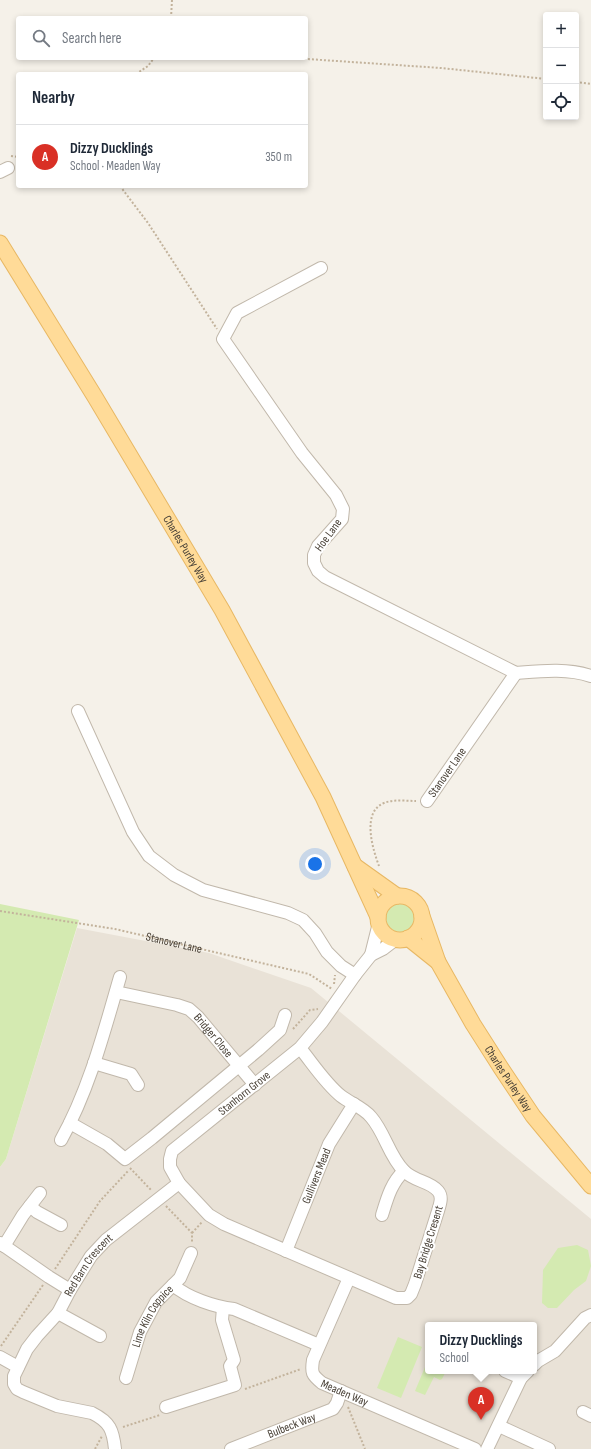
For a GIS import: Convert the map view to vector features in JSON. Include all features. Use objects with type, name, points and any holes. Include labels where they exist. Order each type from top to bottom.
[{"type":"main road","name":"Charles Purley Way","points":[[0,243],[95,396],[222,610],[323,797],[378,920]]},
{"type":"main road","name":"Charles Purley Way","points":[[354,865],[397,896]]},
{"type":"main road","points":[[397,896],[411,898],[417,902],[421,909],[422,923],[419,930],[414,935],[402,939],[385,934],[378,920],[380,909],[384,903],[390,898],[397,896]]},
{"type":"main road","name":"Charles Purley Way","points":[[422,916],[438,962],[473,1024],[533,1116],[591,1186]]},
{"type":"main road","name":"Charles Purley Way","points":[[402,939],[438,962]]},
{"type":"street","points":[[223,339],[237,313],[321,268]]},
{"type":"street","name":"Hoe Lane","points":[[223,339],[302,453],[336,495],[343,508],[342,519],[318,546],[314,555],[314,563],[318,571],[325,577],[516,673]]},
{"type":"street","points":[[516,673],[545,670],[566,671],[591,676]]},
{"type":"street","name":"Stanover Lane","points":[[427,801],[516,673]]},
{"type":"street","points":[[78,711],[133,832],[149,856],[174,875],[203,890],[288,913],[303,920],[327,952],[341,966],[355,975]]},
{"type":"street","name":"Stanhorn Grove","points":[[371,955],[378,920]]},
{"type":"street","name":"Stanhorn Grove","points":[[224,1224],[209,1216],[179,1183],[170,1167],[172,1151],[300,1048],[322,1022],[371,955],[402,939]]},
{"type":"street","points":[[61,1140],[84,1092],[120,977]]},
{"type":"street","name":"Bridger Close","points":[[116,992],[189,1009],[198,1016],[255,1085]]},
{"type":"street","points":[[70,1123],[108,1144],[124,1159],[239,1066],[280,1030],[286,1015]]},
{"type":"street","name":"Bay Bridge Cresent","points":[[224,1224],[396,1298],[406,1298],[411,1294],[442,1200],[438,1191],[430,1185],[412,1179],[404,1171],[397,1163],[370,1116],[342,1096],[329,1084],[300,1048]]},
{"type":"street","points":[[94,1063],[131,1074],[138,1085]]},
{"type":"street","name":"Gullivers Mead","points":[[286,1251],[328,1144],[354,1104]]},
{"type":"street","points":[[382,1215],[391,1189],[398,1177],[404,1171]]},
{"type":"street","name":"Red Barn Crescent","points":[[18,1366],[37,1336],[58,1313],[91,1256],[106,1240],[179,1183]]},
{"type":"street","points":[[40,1193],[2,1245],[70,1290]]},
{"type":"street","points":[[30,1206],[37,1212],[61,1225]]},
{"type":"street","points":[[173,1285],[180,1278],[191,1253]]},
{"type":"street","name":"Meaden Way","points":[[349,1278],[313,1360],[312,1370],[314,1377],[322,1383],[475,1449]]},
{"type":"street","name":"Lime Kiln Coppice","points":[[126,1378],[140,1332],[156,1302],[173,1285],[179,1290],[211,1304],[223,1308],[234,1309],[319,1345]]},
{"type":"street","points":[[166,1407],[235,1385],[230,1366],[234,1360],[222,1320],[223,1308]]},
{"type":"street","points":[[58,1313],[100,1336]]},
{"type":"street","points":[[537,1363],[555,1351],[585,1318],[591,1316]]},
{"type":"street","points":[[0,1357],[18,1366],[14,1376],[14,1384],[17,1389],[57,1406],[97,1415],[109,1425],[112,1430],[115,1449]]},
{"type":"street","points":[[487,1449],[524,1374]]},
{"type":"street","name":"Bulbeck Way","points":[[231,1449],[332,1409],[337,1403],[341,1391]]},
{"type":"street","points":[[499,1426],[549,1449]]},
{"type":"path","points":[[171,16],[172,0]]},
{"type":"path","points":[[308,59],[441,68],[543,79]]},
{"type":"path","points":[[139,72],[148,66],[152,60]]},
{"type":"path","points":[[579,82],[591,84]]},
{"type":"path","points":[[122,188],[148,223],[223,339]]},
{"type":"path","name":"Stanover Lane","points":[[383,886],[385,883],[372,847],[370,836],[374,814],[383,803],[394,801],[427,801]]},
{"type":"path","name":"Stanover Lane","points":[[0,911],[115,929],[309,974],[341,995]]},
{"type":"path","points":[[341,1391],[365,1449]]},
{"type":"shaded area","points":[[77,928],[209,953],[311,988],[591,1219],[591,1449],[0,1449],[0,1167],[6,1159]]},
{"type":"green space","points":[[0,904],[79,920],[6,1159],[0,1167]]},
{"type":"green space","points":[[400,904],[410,908],[414,918],[410,928],[400,932],[390,928],[386,918],[390,908]]},
{"type":"green space","points":[[577,1245],[588,1250],[591,1266],[586,1281],[574,1290],[557,1308],[548,1308],[542,1303],[543,1270],[558,1248]]},
{"type":"green space","points":[[398,1337],[422,1347],[401,1398],[377,1388]]},
{"type":"green space","points":[[425,1367],[425,1374],[444,1374],[440,1380],[434,1377],[425,1395],[415,1391]]},
{"type":"place","name":"Dizzy Ducklings","points":[[481,1420]]}]
